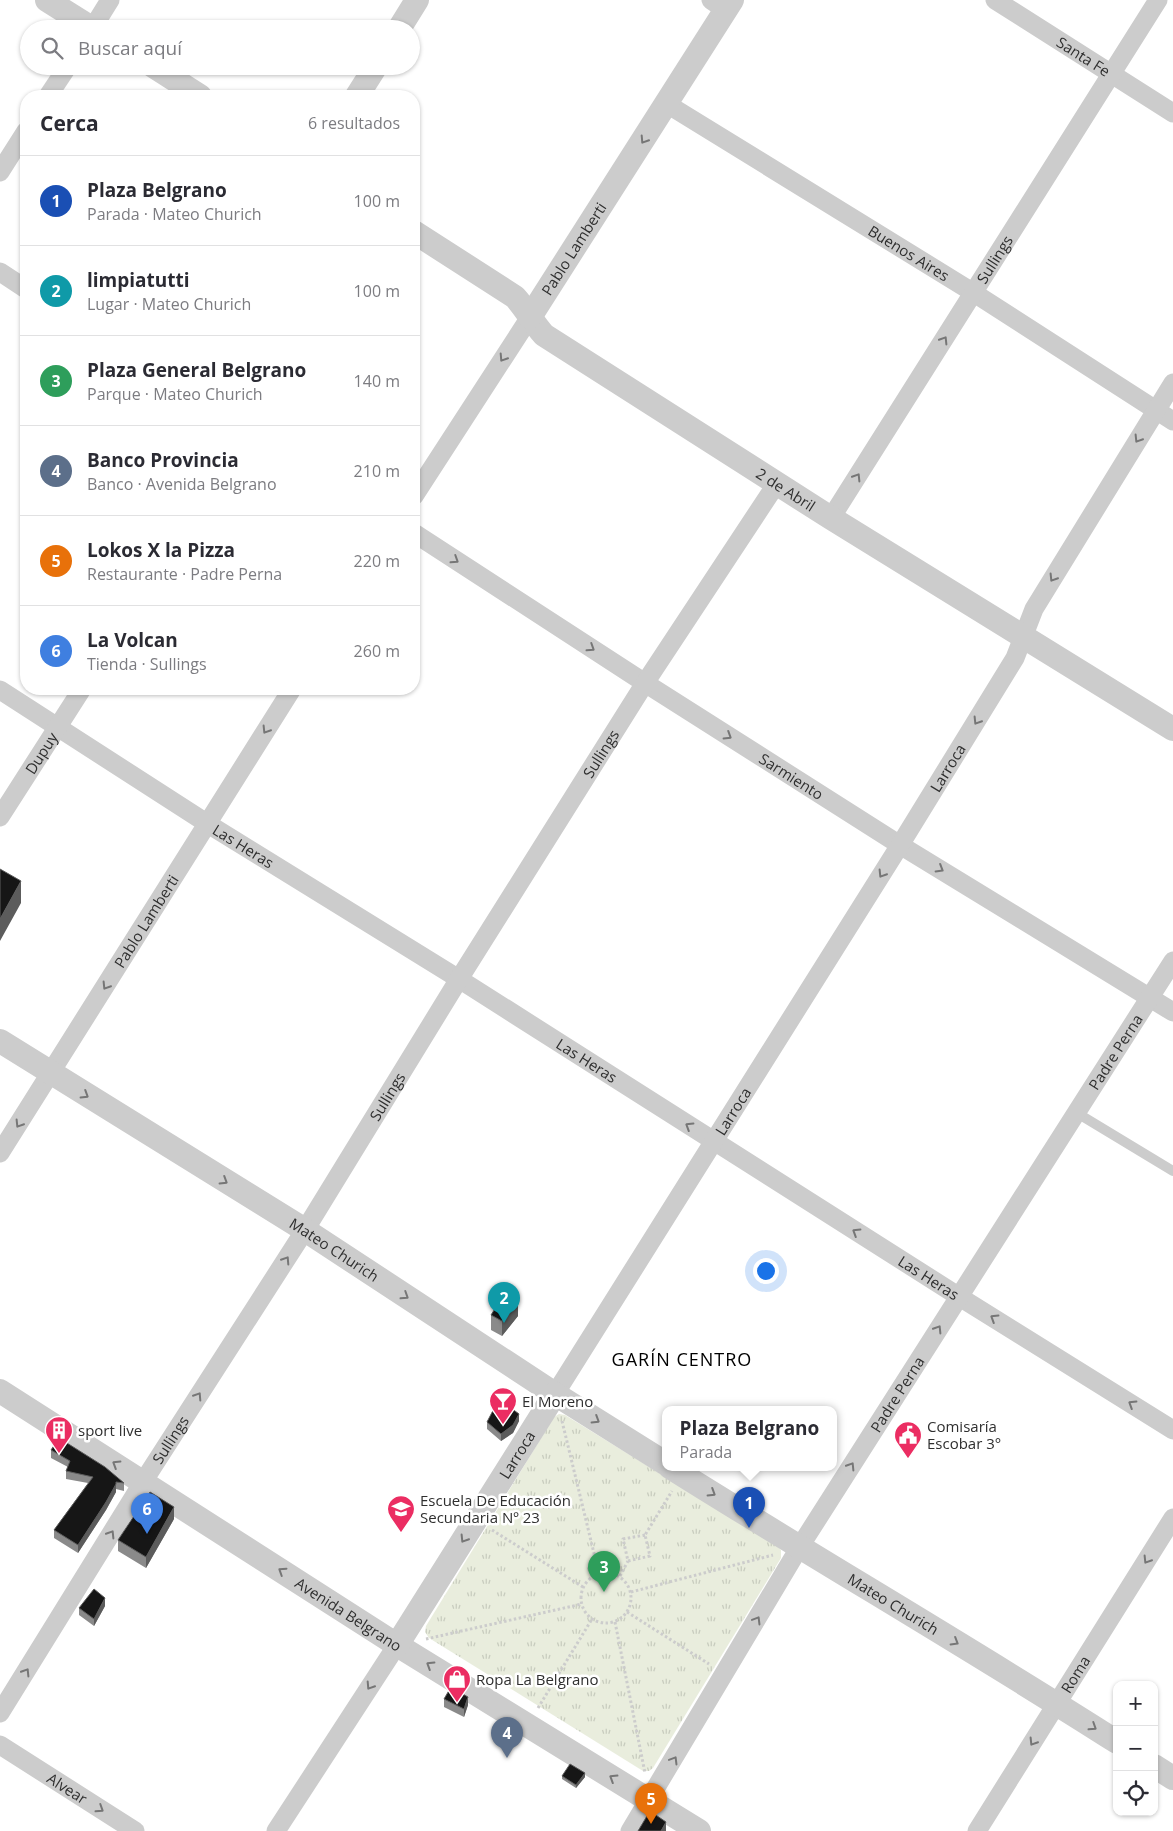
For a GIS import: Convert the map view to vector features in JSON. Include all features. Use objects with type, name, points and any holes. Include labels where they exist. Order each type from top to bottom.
[{"type":"street","points":[[47,0],[78,20]]},
{"type":"street","points":[[98,20],[110,0]]},
{"type":"street","points":[[405,20],[417,0]]},
{"type":"street","name":"Santa Fe","points":[[995,0],[1173,113]]},
{"type":"street","name":"Sullings","points":[[831,518],[1158,0]]},
{"type":"street","name":"Pablo Lamberti","points":[[420,487],[668,101],[723,3]]},
{"type":"street","points":[[52,90],[62,75]]},
{"type":"street","points":[[167,75],[191,90]]},
{"type":"street","points":[[361,90],[370,75]]},
{"type":"street","name":"Buenos Aires","points":[[668,101],[974,293],[1173,421]]},
{"type":"street","points":[[0,172],[20,140]]},
{"type":"street","name":"2 de Abril","points":[[420,236],[515,297],[523,305],[544,335],[831,518],[1173,729]]},
{"type":"street","points":[[0,272],[20,285]]},
{"type":"street","name":"Larroca","points":[[276,1831],[397,1645],[900,845],[1015,658],[1034,609],[1173,383]]},
{"type":"street","name":"Sullings","points":[[0,1713],[304,1230],[458,979],[645,683],[777,483]]},
{"type":"street","name":"Sarmiento","points":[[420,537],[900,845],[1173,1012]]},
{"type":"street","name":"Las Heras","points":[[0,690],[208,824],[458,979],[1173,1430]]},
{"type":"street","name":"Dupuy","points":[[0,817],[78,695]]},
{"type":"street","name":"Pablo Lamberti","points":[[0,1153],[288,695]]},
{"type":"street","name":"Padre Perna","points":[[630,1831],[650,1801],[799,1548],[1173,961]]},
{"type":"street","name":"Mateo Churich","points":[[0,1041],[50,1074],[304,1230],[555,1394],[662,1461]]},
{"type":"street","name":"Avenida Belgrano","points":[[0,1391],[397,1645],[699,1831]]},
{"type":"street","name":"Mateo Churich","points":[[678,1471],[799,1548],[1113,1739]]},
{"type":"street","name":"Roma","points":[[977,1831],[1173,1518]]},
{"type":"street","name":"Alvear","points":[[0,1745],[134,1831]]},
{"type":"street","points":[[1158,1769],[1173,1778]]},
{"type":"lane","points":[[1077,1113],[1173,1171]]},
{"type":"path","points":[[555,1394],[599,1574]]},
{"type":"path","points":[[628,1561],[650,1556],[645,1534],[672,1471]]},
{"type":"path","points":[[476,1520],[583,1587]]},
{"type":"path","points":[[620,1576],[628,1561],[623,1539],[645,1534]]},
{"type":"path","points":[[631,1592],[799,1548]]},
{"type":"path","points":[[612,1573],[620,1576],[626,1582],[631,1592],[631,1605],[627,1612],[615,1622],[607,1623],[592,1619],[582,1604],[583,1587],[588,1580],[599,1574],[612,1573]]},
{"type":"path","points":[[397,1645],[582,1604]]},
{"type":"path","points":[[627,1612],[725,1674]]},
{"type":"path","points":[[528,1725],[592,1619]]},
{"type":"path","points":[[615,1622],[650,1801]]},
{"type":"green space","points":[[559,1414],[565,1415],[776,1545],[781,1550],[781,1558],[653,1768],[649,1771],[643,1771],[429,1638],[425,1632],[426,1626],[554,1417]]},
{"type":"building","points":[[0,869],[21,881],[0,919]]},
{"type":"building","points":[[505,1293],[518,1301],[502,1321],[491,1315]]},
{"type":"building","name":"El Moreno","points":[[499,1399],[519,1414],[513,1425],[501,1434],[487,1422]]},
{"type":"building","points":[[59,1438],[105,1467],[124,1483],[116,1482],[106,1502],[78,1545],[54,1530],[93,1477],[66,1471],[70,1461],[51,1450]]},
{"type":"building","points":[[150,1492],[174,1507],[146,1557],[118,1540]]},
{"type":"building","points":[[94,1589],[105,1598],[94,1619],[79,1608]]},
{"type":"building","points":[[451,1687],[468,1697],[464,1709],[444,1699]]},
{"type":"building","points":[[570,1764],[585,1773],[576,1785],[562,1776]]},
{"type":"building","points":[[650,1811],[666,1822],[661,1831],[638,1831]]},
{"type":"place","name":"limpiatutti","points":[[504,1323]]},
{"type":"place","name":"El Moreno","points":[[503,1425]]},
{"type":"place","name":"sport live","points":[[59,1454]]},
{"type":"place","name":"Comisaría Escobar 3°","points":[[908,1459]]},
{"type":"place","name":"Plaza Belgrano","points":[[749,1528]]},
{"type":"place","name":"Escuela De Educación Secundaria Nº 23","points":[[401,1533]]},
{"type":"place","name":"La Volcan","points":[[147,1534]]},
{"type":"place","name":"Plaza General Belgrano","points":[[604,1592]]},
{"type":"place","name":"Ropa La Belgrano","points":[[457,1703]]},
{"type":"place","name":"Banco Provincia","points":[[507,1758]]},
{"type":"place","name":"Lokos X la Pizza","points":[[651,1824]]},
{"type":"district","name":"GARÍN CENTRO","points":[[682,1359]]}]
